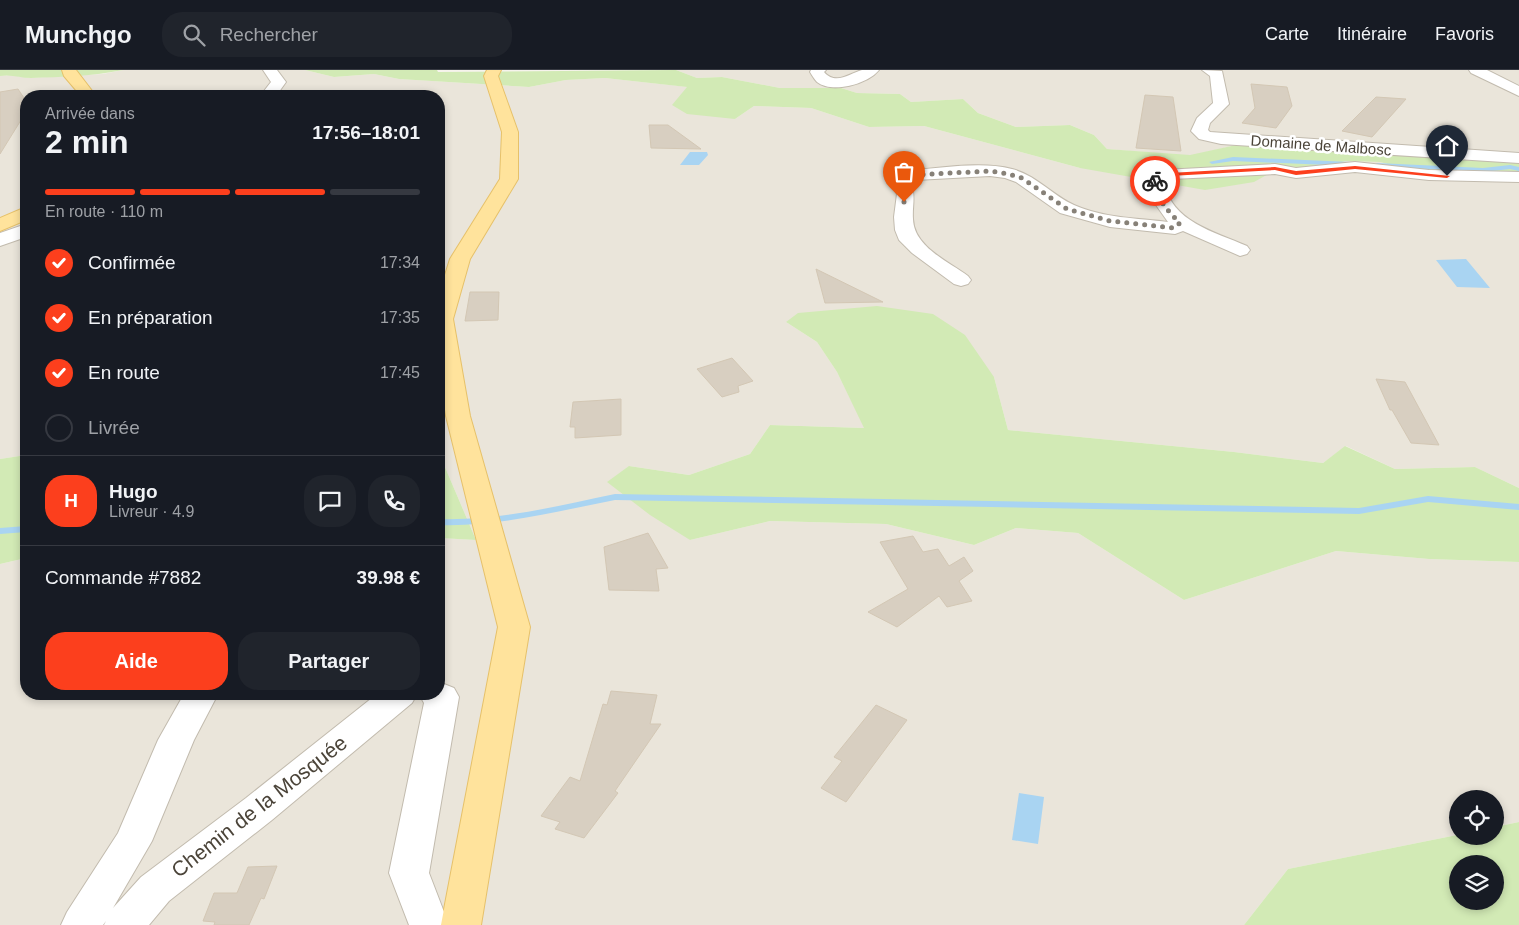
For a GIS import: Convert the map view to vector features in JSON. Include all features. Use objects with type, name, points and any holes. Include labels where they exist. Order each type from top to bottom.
[{"type":"main road","points":[[70,70],[69,73],[84,90]]},
{"type":"main road","points":[[445,309],[460,259],[509,178],[510,132],[491,76],[494,70]]},
{"type":"main road","points":[[0,225],[20,216]]},
{"type":"main road","points":[[445,337],[458,416],[514,627],[461,925]]},
{"type":"street","points":[[270,70],[279,82],[273,90]]},
{"type":"street","points":[[818,70],[819,77],[825,81],[838,83],[849,82],[872,70]]},
{"type":"street","name":"Domaine de Malbosc","points":[[1209,70],[1217,74],[1221,104],[1203,122],[1199,131],[1205,136],[1221,139],[1519,158]]},
{"type":"street","points":[[1476,70],[1519,92]]},
{"type":"street","points":[[1240,250],[1180,223],[1164,206],[1156,192],[1155,180],[1169,174],[1275,169],[1296,173],[1355,167],[1429,175],[1519,177]]},
{"type":"street","points":[[961,280],[910,241],[904,229],[904,202],[906,194],[901,183],[912,175],[990,171],[1008,174],[1022,178],[1067,209],[1110,221],[1174,228],[1180,223]]},
{"type":"street","points":[[0,240],[20,232]]},
{"type":"street","points":[[81,925],[133,841],[176,740],[197,700]]},
{"type":"street","name":"Chemin de la Mosquée","points":[[124,925],[155,889],[259,809],[393,700]]},
{"type":"street","points":[[429,925],[410,874],[441,700]]},
{"type":"shaded area","points":[[123,70],[305,70],[334,77],[374,74],[399,79],[529,87],[566,80],[605,78],[688,87],[735,119],[754,106],[811,108],[869,127],[924,126],[1080,168],[1283,166],[1310,168],[1347,161],[1380,162],[1410,170],[1519,174],[1519,488],[1475,467],[1395,469],[1346,446],[1323,463],[1234,452],[1008,430],[994,377],[786,322],[817,342],[837,372],[865,428],[770,425],[750,454],[689,475],[629,466],[690,540],[770,521],[886,524],[974,545],[1016,528],[1078,533],[1184,600],[1336,551],[1429,559],[1519,562],[1519,822],[1504,825],[1504,790],[1449,790],[1449,837],[1288,869],[1244,925],[0,925],[0,564],[20,559],[20,700],[445,700],[445,538],[476,540],[445,467],[445,90],[20,90],[20,456],[0,459],[0,76],[12,75],[28,78],[103,74]]},
{"type":"shaded area","points":[[676,70],[1519,70],[1519,162],[1236,145],[1190,156],[1107,149],[1094,135],[1070,125],[1016,127],[978,113],[963,99],[911,102],[900,94],[857,93],[841,88],[780,88],[722,77],[697,78]]},
{"type":"green space","points":[[0,70],[123,70],[66,77],[31,78],[8,75],[0,76]]},
{"type":"green space","points":[[305,70],[437,70],[438,72],[676,70],[697,78],[722,77],[780,88],[841,88],[857,93],[900,94],[911,102],[963,99],[978,113],[1016,127],[1070,125],[1094,135],[1107,149],[1190,155],[1236,145],[1519,162],[1519,174],[1410,170],[1380,162],[1347,161],[1310,168],[1283,166],[1254,182],[1205,190],[1080,168],[924,126],[869,127],[811,108],[754,106],[735,119],[687,114],[672,105],[687,87],[605,78],[566,80],[529,87],[399,79],[374,74],[334,77]]},
{"type":"green space","points":[[877,306],[933,314],[965,335],[994,377],[1008,430],[1234,452],[1323,463],[1345,446],[1395,469],[1475,467],[1519,488],[1519,562],[1429,559],[1336,551],[1184,600],[1078,533],[1016,528],[974,545],[886,524],[770,521],[690,540],[650,515],[607,482],[629,466],[689,475],[750,454],[770,425],[864,428],[837,372],[817,342],[786,322],[798,313]]},
{"type":"green space","points":[[20,456],[20,559],[0,564],[0,459]]},
{"type":"green space","points":[[445,467],[476,540],[445,538]]},
{"type":"green space","points":[[1519,822],[1519,925],[1244,925],[1288,869],[1449,837],[1449,845],[1504,845],[1504,825]]},
{"type":"water","points":[[690,152],[707,152],[708,155],[699,165],[680,165]]},
{"type":"water","points":[[1466,259],[1490,288],[1457,287],[1436,260]]},
{"type":"water","points":[[1019,793],[1044,797],[1038,844],[1012,840]]},
{"type":"building","points":[[1251,84],[1287,87],[1292,106],[1276,128],[1242,123],[1255,108]]},
{"type":"building","points":[[18,89],[20,92],[20,122],[0,154],[0,92]]},
{"type":"building","points":[[1145,95],[1173,97],[1181,151],[1136,148]]},
{"type":"building","points":[[1376,97],[1406,99],[1372,137],[1342,131]]},
{"type":"building","points":[[649,125],[668,125],[701,149],[651,148]]},
{"type":"building","points":[[816,269],[883,302],[825,303]]},
{"type":"building","points":[[470,292],[499,292],[498,320],[465,321]]},
{"type":"building","points":[[732,358],[753,381],[738,386],[739,392],[722,397],[697,369]]},
{"type":"building","points":[[1376,379],[1405,382],[1439,445],[1411,443],[1392,410],[1390,410]]},
{"type":"building","points":[[621,399],[621,435],[575,438],[575,427],[570,427],[573,402]]},
{"type":"building","points":[[648,533],[668,568],[656,569],[659,591],[609,590],[604,547]]},
{"type":"building","points":[[913,536],[923,552],[938,549],[949,566],[964,557],[973,571],[959,581],[972,601],[947,607],[939,596],[897,627],[868,612],[908,589],[880,542]]},
{"type":"building","points":[[611,691],[657,695],[650,724],[661,724],[615,791],[618,793],[584,838],[555,829],[560,822],[541,816],[570,777],[580,781],[603,704],[607,705]]},
{"type":"building","points":[[876,705],[907,720],[846,802],[821,788],[842,761],[834,757]]},
{"type":"building","points":[[277,866],[264,899],[261,898],[249,925],[214,925],[215,922],[203,921],[214,893],[237,893],[248,867]]},
{"type":"waterway","points":[[1212,162],[1233,159],[1351,164]]},
{"type":"waterway","points":[[1377,165],[1483,170],[1510,167],[1519,169]]},
{"type":"waterway","points":[[445,522],[482,521],[504,518],[615,497],[1359,511],[1428,499],[1519,507]]},
{"type":"waterway","points":[[0,531],[20,529]]},
{"type":"way so far","points":[[904,202],[906,194],[901,183],[912,175],[990,171],[1022,178],[1067,209],[1110,221],[1174,228],[1180,223],[1164,206],[1156,192],[1155,181]]},
{"type":"route","points":[[1155,181],[1169,174],[1275,169],[1296,173],[1355,167],[1447,176]]}]
